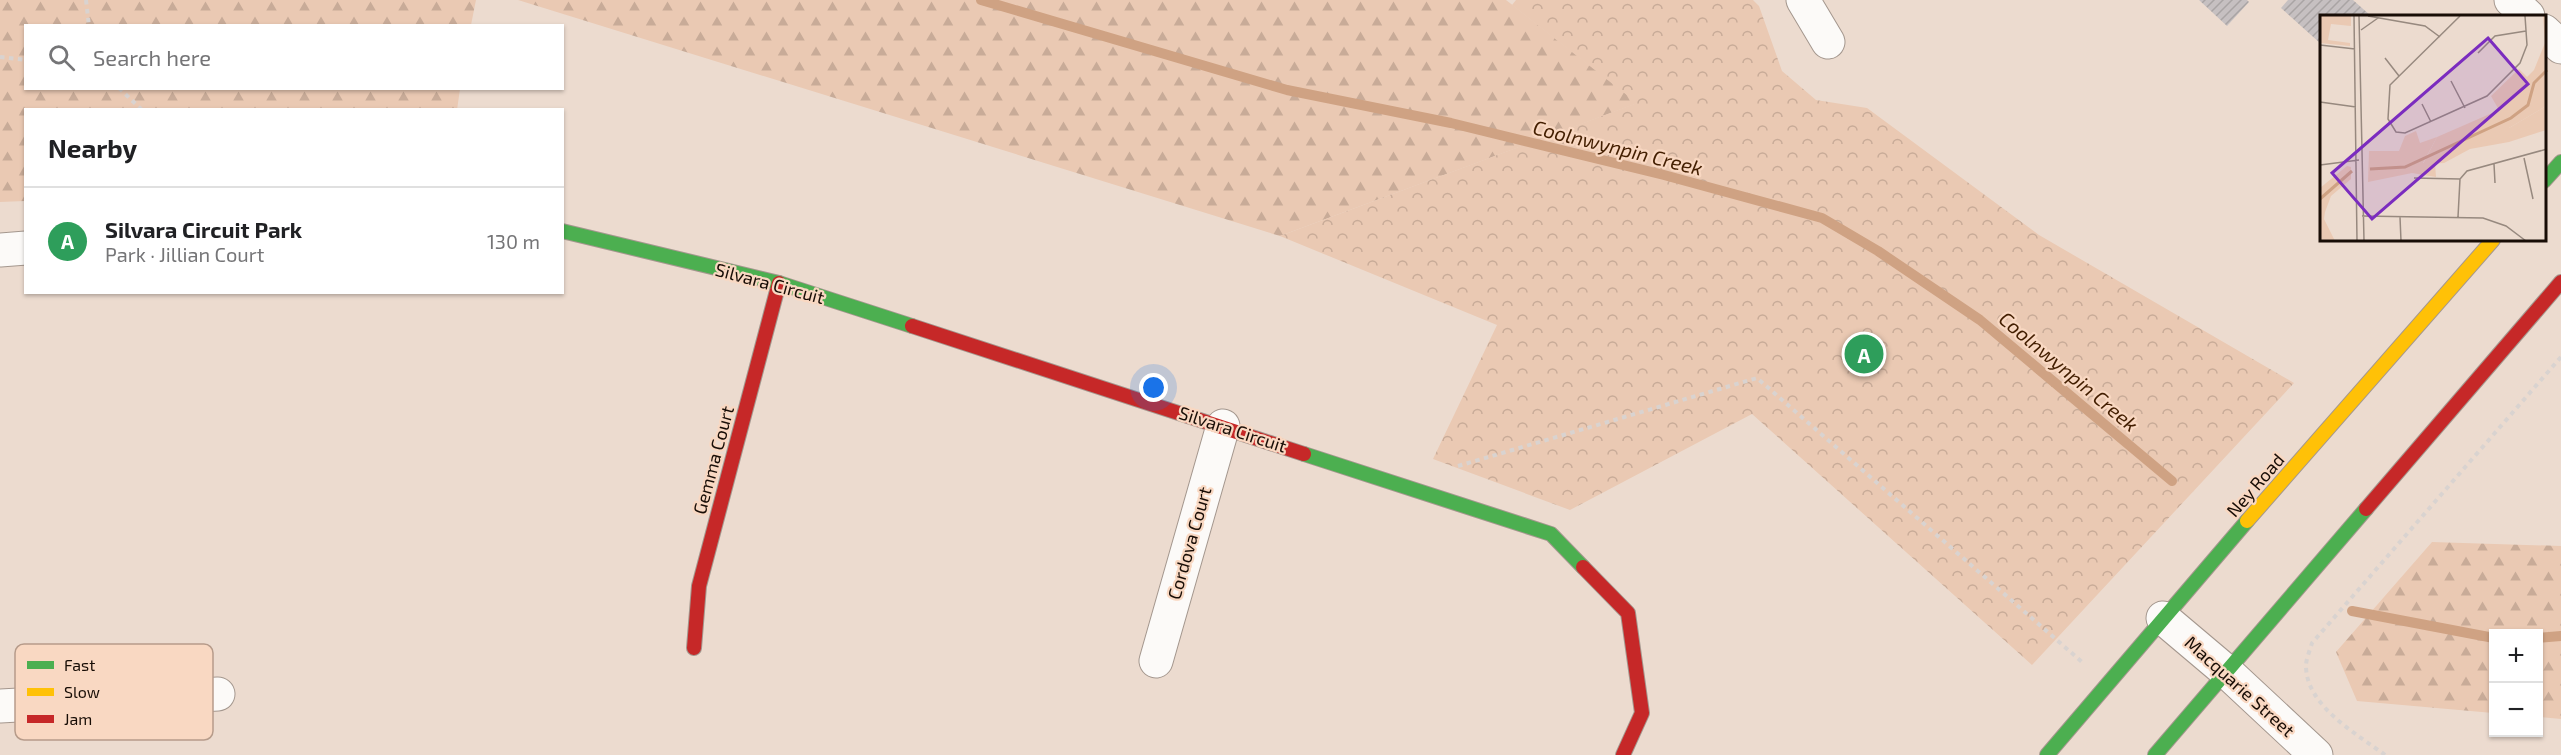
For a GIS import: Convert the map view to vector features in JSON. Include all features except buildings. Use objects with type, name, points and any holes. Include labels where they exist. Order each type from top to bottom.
[{"type":"street","points":[[1803,0],[1828,42]]},
{"type":"street","points":[[2511,0],[2527,15]]},
{"type":"street","points":[[2546,34],[2561,47]]},
{"type":"street","points":[[2546,179],[2561,162]]},
{"type":"street","name":"Silvara Circuit","points":[[564,231],[778,283],[1551,534],[1628,613],[1642,713],[1623,755]]},
{"type":"street","name":"Ney Road","points":[[2047,755],[2163,618],[2491,242]]},
{"type":"street","points":[[0,250],[24,248]]},
{"type":"street","points":[[2156,755],[2561,282]]},
{"type":"street","name":"Gemma Court","points":[[694,648],[699,586],[778,283]]},
{"type":"street","name":"Cordova Court","points":[[1156,661],[1223,426]]},
{"type":"street","name":"Macquarie Street","points":[[2163,618],[2227,672],[2316,755]]},
{"type":"street","points":[[213,694],[218,694]]},
{"type":"street","points":[[0,706],[15,705]]},
{"type":"path","points":[[86,0],[89,24]]},
{"type":"path","points":[[0,57],[24,60]]},
{"type":"path","points":[[121,90],[140,108]]},
{"type":"path","points":[[2385,755],[2340,721],[2313,693],[2306,666],[2312,643],[2561,357]]},
{"type":"path","points":[[1455,467],[1757,378],[2107,684]]},
{"type":"green space","points":[[0,0],[476,0],[471,24],[24,24],[24,90],[460,90],[457,108],[24,108],[24,201],[0,202]]},
{"type":"green space","points":[[518,0],[1506,0],[1638,103],[1280,236]]},
{"type":"green space","points":[[1516,0],[1753,0],[1759,6],[1782,71],[1816,100],[1867,108],[2039,235],[2294,383],[2032,665],[1752,414],[1570,510],[1433,459],[1497,325],[1280,236],[1637,103],[1512,5]]},
{"type":"green space","points":[[2432,542],[2561,546],[2561,719],[2543,717],[2543,629],[2489,629],[2489,713],[2357,701],[2336,652]]},
{"type":"waterway","name":"Coolnwynpin Creek","points":[[981,0],[1287,90],[1451,123],[1664,175],[1822,218],[1878,251],[1980,320],[2172,481]]},
{"type":"waterway","name":"Coolnwynpin Creek","points":[[2352,611],[2489,637]]},
{"type":"waterway","name":"Coolnwynpin Creek","points":[[2543,638],[2561,636]]},
{"type":"traffic: fast","points":[[2546,179],[2561,162]]},
{"type":"traffic: fast","points":[[564,231],[779,283],[912,326]]},
{"type":"traffic: fast","points":[[1304,454],[1551,534],[1583,567]]},
{"type":"traffic: fast","points":[[2155,755],[2366,509]]},
{"type":"traffic: fast","points":[[2047,755],[2247,521]]},
{"type":"traffic: slow","points":[[2247,521],[2491,242]]},
{"type":"traffic: jam","points":[[2366,509],[2561,282]]},
{"type":"traffic: jam","points":[[694,648],[699,586],[779,283]]},
{"type":"traffic: jam","points":[[912,326],[1304,454]]},
{"type":"traffic: jam","points":[[1583,567],[1628,613],[1642,713],[1623,755]]},
{"type":"place","name":"Silvara Circuit Park","points":[[1864,354]]}]
